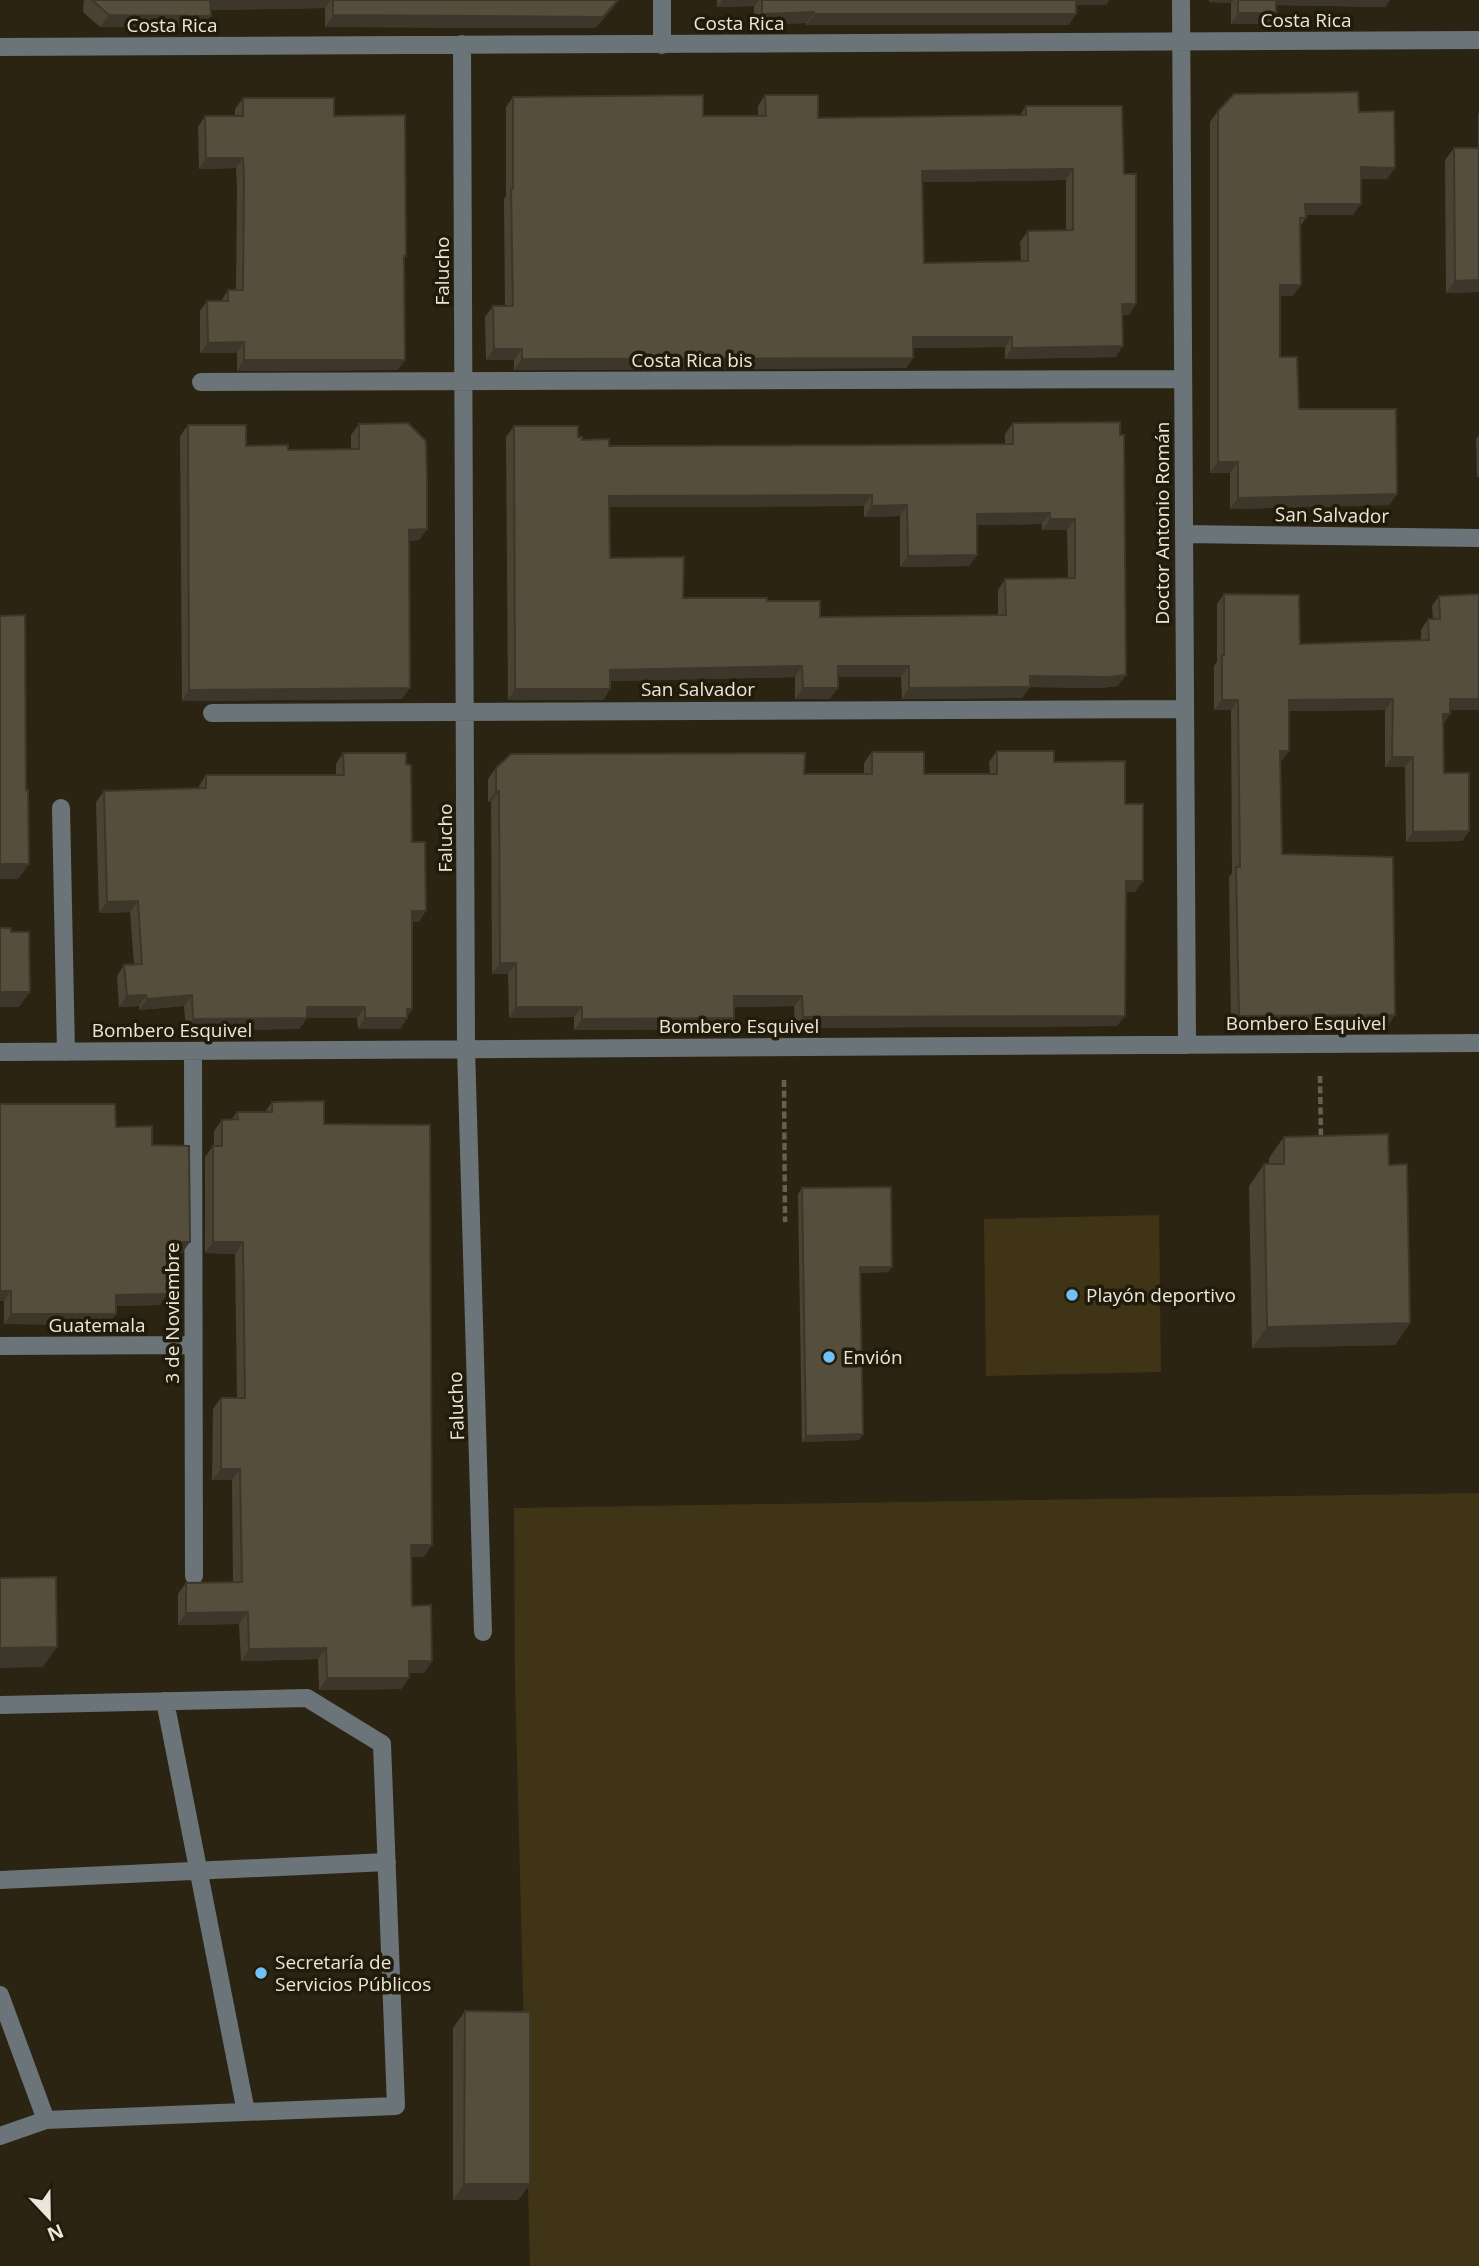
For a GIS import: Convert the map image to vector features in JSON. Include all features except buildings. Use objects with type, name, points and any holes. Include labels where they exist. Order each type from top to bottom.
[{"type":"street","points":[[662,0],[662,45]]},
{"type":"street","name":"Doctor Antonio Román","points":[[1181,0],[1187,1045]]},
{"type":"street","name":"Costa Rica","points":[[0,47],[1479,40]]},
{"type":"street","name":"Falucho","points":[[462,44],[466,1048],[483,1632]]},
{"type":"street","name":"Costa Rica bis","points":[[201,382],[1182,379]]},
{"type":"street","name":"San Salvador","points":[[1184,534],[1479,538]]},
{"type":"street","name":"San Salvador","points":[[212,713],[1184,709]]},
{"type":"street","points":[[61,808],[66,1052]]},
{"type":"street","name":"Bombero Esquivel","points":[[0,1052],[1479,1043]]},
{"type":"street","name":"3 de Noviembre","points":[[193,1051],[194,1576]]},
{"type":"street","name":"Guatemala","points":[[0,1346],[193,1345]]},
{"type":"street","points":[[0,1705],[307,1698],[382,1744],[396,2106],[46,2120],[0,2136]]},
{"type":"street","points":[[164,1701],[246,2112]]},
{"type":"street","points":[[0,1880],[387,1863]]},
{"type":"street","points":[[0,1995],[8,2039],[46,2120]]},
{"type":"path","points":[[1320,1076],[1321,1143]]},
{"type":"path","points":[[784,1080],[785,1222]]},
{"type":"shaded area","name":"Playón deportivo","points":[[1159,1215],[1161,1372],[986,1376],[984,1219]]},
{"type":"shaded area","points":[[1479,1493],[1479,2266],[530,2266],[515,1681],[514,1508]]},
{"type":"place","name":"Playón deportivo","points":[[1072,1295]]},
{"type":"place","name":"Envión","points":[[829,1357]]},
{"type":"place","name":"Secretaría de Servicios Públicos","points":[[261,1973]]}]
